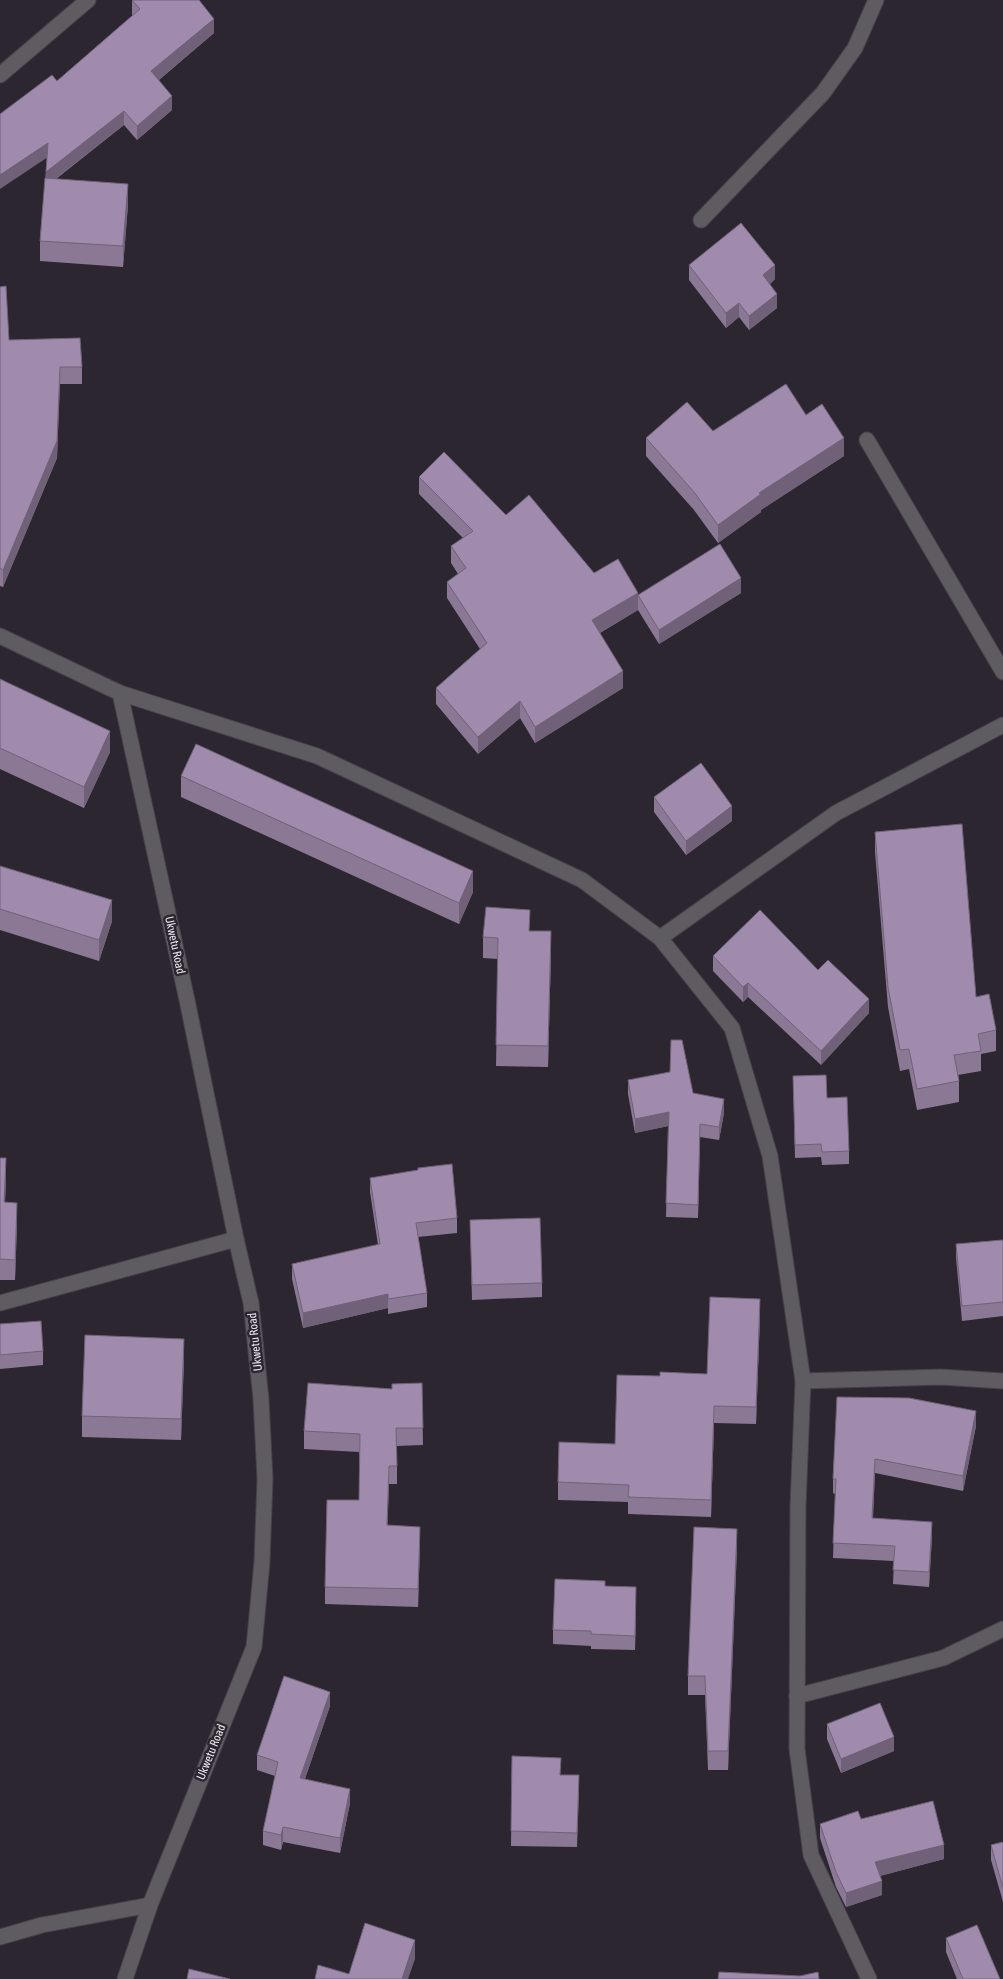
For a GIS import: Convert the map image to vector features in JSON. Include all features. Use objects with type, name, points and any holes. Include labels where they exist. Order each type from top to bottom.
[{"type":"street","points":[[0,75],[88,0]]},
{"type":"street","points":[[701,220],[823,93],[855,48],[876,0]]},
{"type":"street","points":[[867,440],[1003,672]]},
{"type":"street","points":[[0,636],[120,693],[317,756],[582,880],[660,938],[732,1028],[770,1156],[803,1380],[798,1506],[797,1749],[811,1855],[869,1979]]},
{"type":"street","name":"Ukwetu Road","points":[[120,693],[187,1000],[236,1239],[252,1303],[261,1399],[265,1470],[262,1562],[254,1647],[150,1905],[125,1979]]},
{"type":"street","points":[[660,938],[836,813],[1003,725]]},
{"type":"street","points":[[0,1302],[236,1239]]},
{"type":"street","points":[[803,1380],[941,1377],[1003,1382]]},
{"type":"street","points":[[797,1696],[943,1658],[1003,1629]]},
{"type":"street","points":[[0,1936],[42,1925],[150,1905]]},
{"type":"building","points":[[132,0],[199,0],[214,19],[151,71],[172,96],[137,126],[124,111],[46,172],[48,143],[0,175],[0,114],[52,75],[57,81],[140,9]]},
{"type":"building","points":[[45,178],[128,184],[123,246],[40,241]]},
{"type":"building","points":[[741,223],[775,265],[763,275],[777,294],[749,316],[739,303],[726,313],[689,265]]},
{"type":"building","points":[[6,286],[9,340],[80,338],[82,367],[60,367],[57,441],[3,570],[0,568],[0,287]]},
{"type":"building","points":[[786,384],[806,415],[822,404],[844,438],[759,493],[761,494],[718,525],[694,492],[646,438],[687,402],[713,431]]},
{"type":"building","points":[[444,452],[506,515],[529,495],[594,573],[618,559],[638,593],[592,620],[623,671],[535,727],[520,701],[478,737],[436,688],[487,643],[447,582],[466,568],[451,546],[473,531],[419,477]]},
{"type":"building","points":[[720,544],[741,578],[659,630],[638,595]]},
{"type":"building","points":[[0,679],[110,731],[84,787],[0,748]]},
{"type":"building","points":[[196,744],[473,871],[459,903],[181,776]]},
{"type":"building","points":[[701,763],[732,806],[686,841],[654,797]]},
{"type":"building","points":[[962,824],[976,997],[989,994],[996,1030],[978,1034],[981,1051],[954,1055],[959,1081],[917,1089],[909,1049],[900,1050],[888,987],[875,832]]},
{"type":"building","points":[[0,866],[112,900],[99,940],[0,909]]},
{"type":"building","points":[[486,907],[530,910],[529,931],[551,931],[548,1046],[496,1045],[498,938],[483,937]]},
{"type":"building","points":[[760,910],[818,970],[828,960],[869,999],[821,1051],[748,983],[743,987],[713,956]]},
{"type":"building","points":[[671,1040],[682,1040],[693,1093],[724,1099],[719,1127],[700,1124],[698,1205],[666,1203],[669,1112],[635,1119],[628,1080],[670,1072]]},
{"type":"building","points":[[826,1075],[827,1098],[847,1097],[849,1151],[822,1152],[821,1144],[795,1145],[793,1076]]},
{"type":"building","points":[[0,1158],[6,1158],[4,1202],[17,1203],[15,1260],[0,1259]]},
{"type":"building","points":[[452,1164],[457,1218],[416,1223],[427,1293],[388,1299],[388,1294],[303,1313],[292,1264],[380,1244],[370,1178],[418,1170],[418,1168]]},
{"type":"building","points":[[540,1218],[542,1283],[472,1285],[470,1220]]},
{"type":"building","points":[[1003,1240],[1003,1302],[962,1306],[956,1244]]},
{"type":"building","points":[[710,1297],[760,1299],[756,1407],[714,1406],[711,1500],[628,1497],[629,1485],[558,1482],[559,1442],[615,1444],[617,1375],[660,1376],[660,1372],[707,1374]]},
{"type":"building","points":[[41,1321],[43,1351],[0,1355],[0,1324]]},
{"type":"building","points":[[85,1335],[184,1339],[181,1419],[82,1416]]},
{"type":"building","points":[[308,1383],[392,1389],[392,1384],[422,1383],[423,1428],[396,1428],[397,1466],[389,1466],[387,1525],[420,1527],[418,1589],[325,1587],[327,1500],[359,1500],[360,1434],[304,1431]]},
{"type":"building","points":[[837,1397],[909,1398],[976,1411],[963,1476],[875,1459],[872,1518],[932,1522],[929,1572],[893,1570],[895,1546],[833,1543],[836,1479],[833,1479]]},
{"type":"building","points":[[694,1527],[737,1529],[728,1751],[708,1751],[705,1676],[688,1676]]},
{"type":"building","points":[[555,1579],[605,1581],[605,1586],[636,1587],[635,1636],[591,1634],[591,1631],[553,1630]]},
{"type":"building","points":[[284,1676],[330,1692],[300,1778],[350,1789],[340,1838],[283,1827],[281,1835],[263,1831],[278,1762],[257,1755]]},
{"type":"building","points":[[880,1703],[894,1737],[841,1759],[827,1724]]},
{"type":"building","points":[[512,1756],[561,1758],[560,1775],[579,1775],[577,1833],[511,1831]]},
{"type":"building","points":[[933,1801],[944,1845],[875,1862],[882,1881],[846,1893],[836,1872],[820,1824],[858,1811],[861,1819]]},
{"type":"building","points":[[1003,1842],[1003,1888],[991,1845]]},
{"type":"building","points":[[365,1923],[415,1940],[402,1979],[315,1979],[318,1965],[349,1974]]},
{"type":"building","points":[[977,1925],[1000,1979],[963,1979],[946,1938]]},
{"type":"building","points":[[189,1969],[230,1979],[187,1979]]},
{"type":"building","points":[[719,1972],[800,1976],[818,1972],[819,1979],[718,1979]]}]
